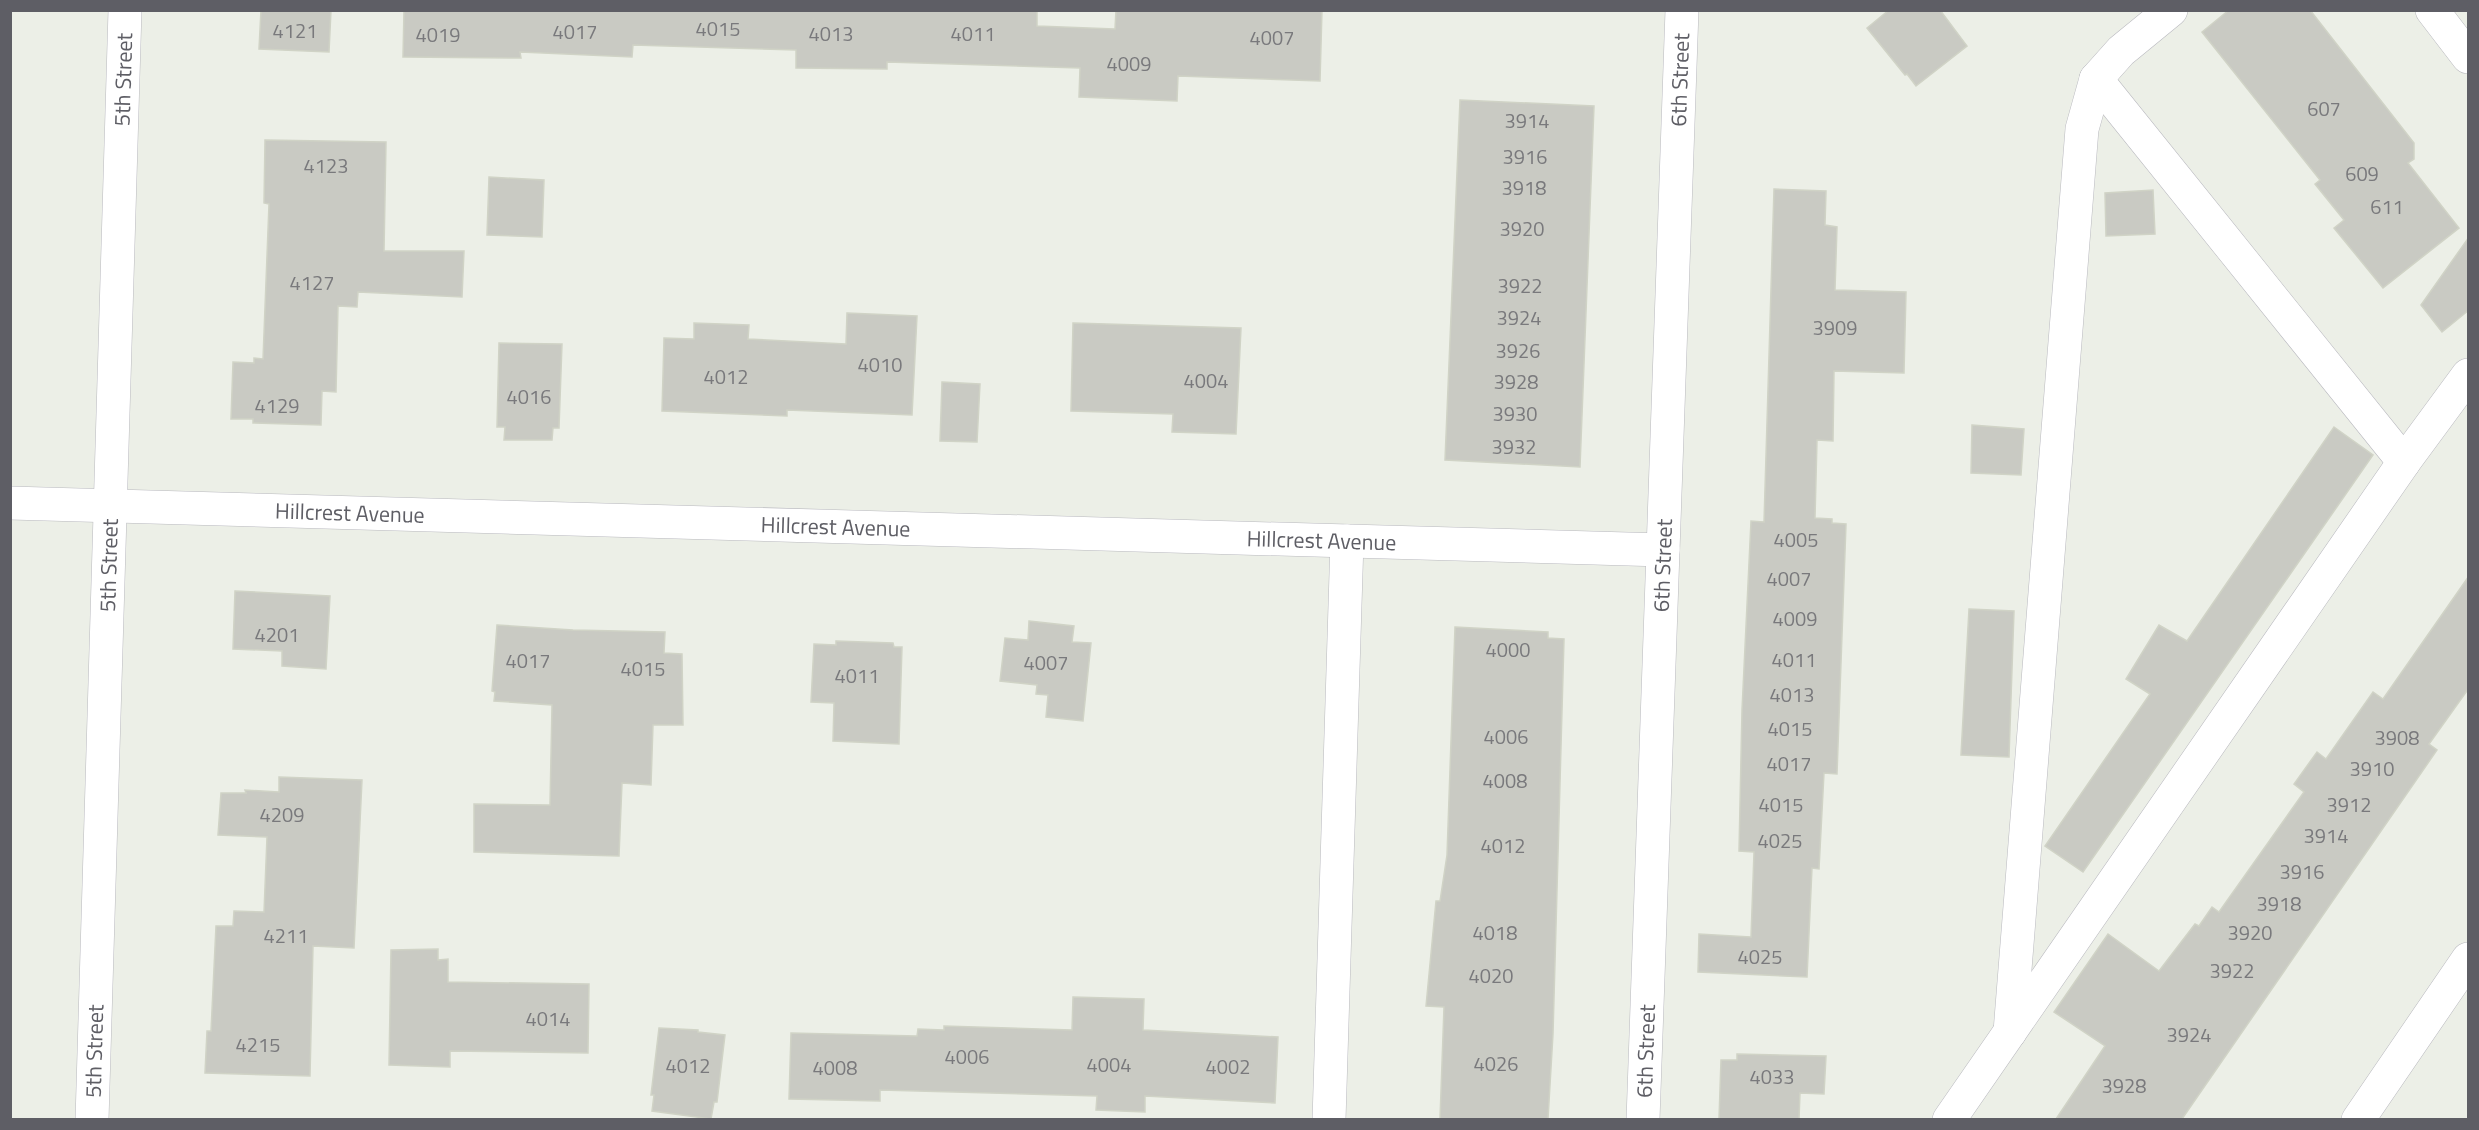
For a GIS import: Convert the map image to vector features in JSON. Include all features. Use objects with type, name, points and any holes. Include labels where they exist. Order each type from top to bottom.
[{"type":"street","name":"5th Street","points":[[92,1119],[125,10]]},
{"type":"street","name":"6th Street","points":[[1642,1119],[1682,10]]},
{"type":"street","points":[[2010,1032],[2082,129],[2096,80],[2121,51],[2171,10]]},
{"type":"street","points":[[2432,10],[2469,57]]},
{"type":"street","points":[[2096,80],[2404,462]]},
{"type":"street","points":[[1948,1119],[2404,462],[2469,375]]},
{"type":"street","name":"Hillcrest Avenue","points":[[10,503],[1663,550]]},
{"type":"street","points":[[1329,1119],[1347,541]]},
{"type":"street","points":[[2358,1119],[2469,959]]},
{"type":"building","points":[[261,10],[331,10],[329,52],[259,49]]},
{"type":"building","points":[[404,10],[1037,10],[1037,26],[1115,29],[1116,10],[1322,10],[1320,81],[1178,76],[1177,101],[1079,97],[1080,68],[887,62],[887,69],[796,68],[796,50],[633,45],[632,57],[520,52],[521,58],[403,57]]},
{"type":"building","points":[[1889,10],[1940,10],[1967,46],[1916,86],[1867,28]]},
{"type":"building","points":[[2229,10],[2310,10],[2414,143],[2414,159],[2408,163],[2459,228],[2383,288],[2334,228],[2344,220],[2315,184],[2320,180],[2202,32]]},
{"type":"building","points":[[1460,100],[1594,106],[1580,467],[1445,460]]},
{"type":"building","points":[[265,140],[386,142],[384,251],[464,251],[462,297],[358,292],[357,307],[338,306],[336,392],[322,391],[321,425],[253,423],[253,419],[231,419],[233,362],[254,363],[254,358],[263,359],[269,204],[264,203]]},
{"type":"building","points":[[489,177],[544,180],[542,237],[487,235]]},
{"type":"building","points":[[1774,189],[1826,191],[1825,225],[1837,227],[1835,290],[1906,292],[1904,373],[1834,371],[1833,441],[1817,440],[1815,518],[1832,519],[1832,523],[1846,524],[1837,774],[1824,773],[1819,869],[1812,868],[1807,977],[1698,972],[1699,934],[1751,937],[1754,852],[1739,851],[1742,710],[1751,521],[1764,522]]},
{"type":"building","points":[[2153,190],[2155,234],[2106,236],[2105,193]]},
{"type":"building","points":[[2469,237],[2469,310],[2442,332],[2421,305]]},
{"type":"building","points":[[847,313],[917,316],[912,415],[787,410],[787,416],[662,411],[664,338],[694,339],[694,323],[749,325],[748,339],[846,344]]},
{"type":"building","points":[[1073,323],[1241,328],[1236,434],[1172,432],[1173,414],[1071,411]]},
{"type":"building","points":[[499,343],[562,344],[559,428],[553,428],[552,440],[504,440],[505,427],[497,427]]},
{"type":"building","points":[[942,382],[980,384],[977,442],[940,441]]},
{"type":"building","points":[[1972,425],[2024,429],[2021,475],[1971,473]]},
{"type":"building","points":[[2334,427],[2373,455],[2083,872],[2045,846],[2150,694],[2126,679],[2159,625],[2187,641]]},
{"type":"building","points":[[2469,576],[2469,688],[2429,744],[2437,750],[2182,1119],[2056,1119],[2105,1046],[2054,1012],[2108,934],[2159,971],[2195,924],[2199,926],[2212,907],[2219,912],[2304,792],[2294,784],[2317,752],[2326,759],[2373,692],[2383,699]]},
{"type":"building","points":[[235,591],[330,596],[326,669],[282,666],[282,651],[233,649]]},
{"type":"building","points":[[1969,609],[2014,611],[2009,757],[1961,755]]},
{"type":"building","points":[[1029,621],[1074,626],[1072,642],[1091,643],[1083,721],[1046,717],[1048,695],[1036,694],[1037,685],[1000,681],[1005,638],[1028,640]]},
{"type":"building","points":[[497,625],[573,630],[665,632],[664,653],[682,654],[683,725],[653,725],[651,785],[622,783],[619,856],[474,852],[474,804],[550,805],[552,705],[494,701],[495,692],[492,691]]},
{"type":"building","points":[[1455,627],[1548,632],[1548,638],[1564,639],[1553,1034],[1548,1119],[1440,1119],[1444,1007],[1426,1006],[1436,901],[1440,901],[1447,855]]},
{"type":"building","points":[[836,641],[893,643],[894,647],[902,647],[899,744],[833,741],[834,703],[811,702],[814,644],[836,645]]},
{"type":"building","points":[[279,777],[362,780],[354,948],[313,946],[310,1076],[205,1073],[207,1031],[211,1031],[216,926],[233,926],[234,911],[264,912],[267,837],[218,835],[221,793],[246,793],[245,790],[279,792]]},
{"type":"building","points":[[438,949],[438,960],[448,959],[448,982],[589,984],[588,1053],[450,1051],[450,1067],[389,1065],[391,950]]},
{"type":"building","points":[[1073,997],[1144,999],[1143,1030],[1278,1037],[1275,1103],[1145,1096],[1145,1112],[1096,1110],[1097,1096],[880,1090],[880,1101],[789,1099],[791,1033],[917,1036],[918,1029],[944,1030],[944,1026],[1072,1030]]},
{"type":"building","points":[[659,1028],[698,1030],[698,1032],[725,1035],[717,1102],[714,1102],[711,1119],[652,1111],[654,1095],[651,1095]]},
{"type":"building","points":[[1737,1054],[1826,1056],[1824,1094],[1800,1093],[1799,1119],[1719,1119],[1721,1060],[1737,1060]]}]
